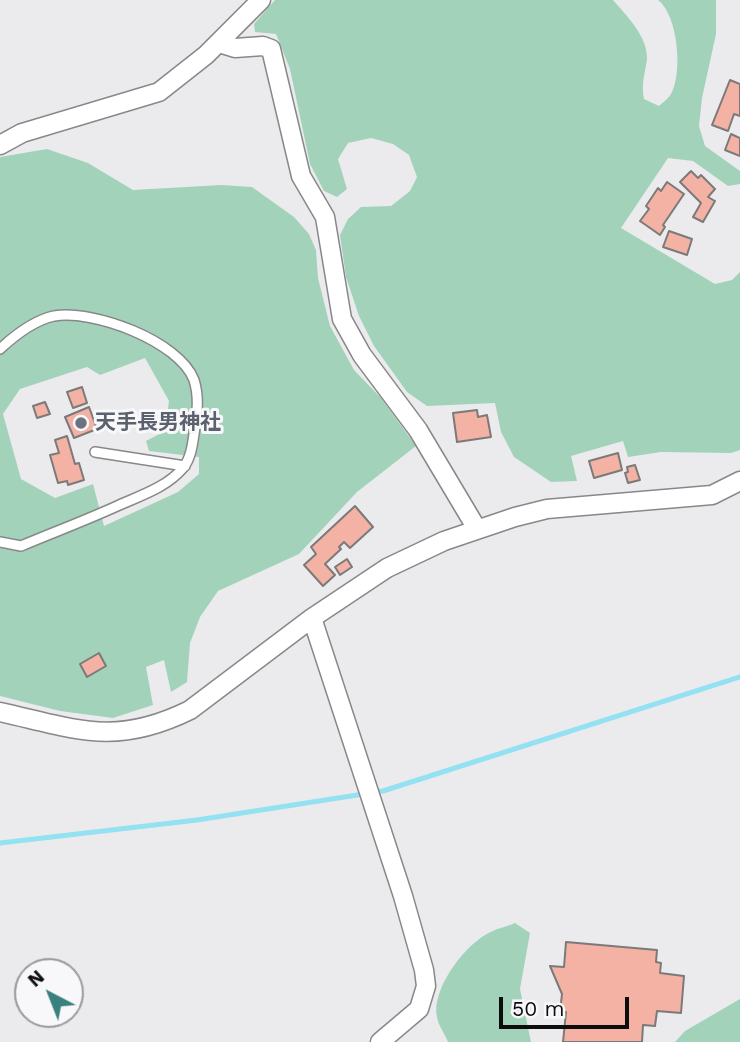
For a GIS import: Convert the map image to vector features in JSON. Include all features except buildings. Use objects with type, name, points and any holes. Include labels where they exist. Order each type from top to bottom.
[{"type":"street","points":[[0,145],[22,133],[159,92],[219,43],[261,0]]},
{"type":"street","points":[[219,43],[235,48],[263,46],[271,49],[301,176],[325,217],[342,319],[362,355],[418,430],[477,529]]},
{"type":"street","points":[[0,712],[93,732],[137,730],[167,721],[190,710],[312,618],[387,568],[444,541],[547,509],[712,495],[740,481]]},
{"type":"street","points":[[312,618],[424,970],[426,986],[419,1009],[380,1042]]},
{"type":"lane","points":[[0,349],[39,322],[55,316],[89,317],[139,333],[163,346],[183,363],[193,378],[199,405],[192,446],[185,466],[164,485],[21,546],[0,542]]},
{"type":"lane","points":[[95,452],[185,466]]},
{"type":"green space","points":[[275,0],[613,0],[636,27],[644,43],[647,59],[643,84],[644,99],[659,106],[670,96],[675,85],[677,59],[670,18],[658,0],[716,0],[716,34],[702,98],[699,126],[705,146],[740,171],[740,184],[728,186],[693,161],[668,158],[621,228],[715,284],[732,280],[740,272],[740,450],[731,453],[661,452],[628,457],[623,441],[571,456],[577,481],[551,482],[514,457],[501,432],[495,403],[427,406],[407,392],[374,346],[359,316],[346,277],[340,235],[348,219],[361,207],[391,206],[410,191],[417,177],[409,155],[393,144],[371,138],[348,143],[338,159],[347,189],[337,197],[324,191],[310,164],[290,69],[276,34],[255,32],[254,24]]},
{"type":"green space","points":[[47,149],[88,163],[133,190],[221,185],[252,187],[294,217],[309,234],[316,250],[318,278],[330,326],[354,370],[381,398],[416,446],[357,492],[299,554],[218,591],[200,617],[190,643],[187,682],[171,692],[164,660],[146,667],[153,705],[113,718],[60,711],[0,696],[0,157]],"holes":[[[145,358],[169,401],[165,431],[146,441],[149,451],[199,457],[199,474],[178,492],[104,526],[93,484],[55,498],[21,479],[3,414],[20,389],[87,367],[100,375]]]},
{"type":"green space","points":[[515,923],[530,933],[520,989],[531,1042],[448,1042],[437,1017],[436,1006],[450,971],[476,941],[492,931]]},
{"type":"green space","points":[[740,999],[740,1042],[675,1042],[685,1031]]},
{"type":"waterway","points":[[0,843],[197,820],[383,791],[740,677]]},
{"type":"place","name":"天手長男神社","points":[[81,423]]}]
